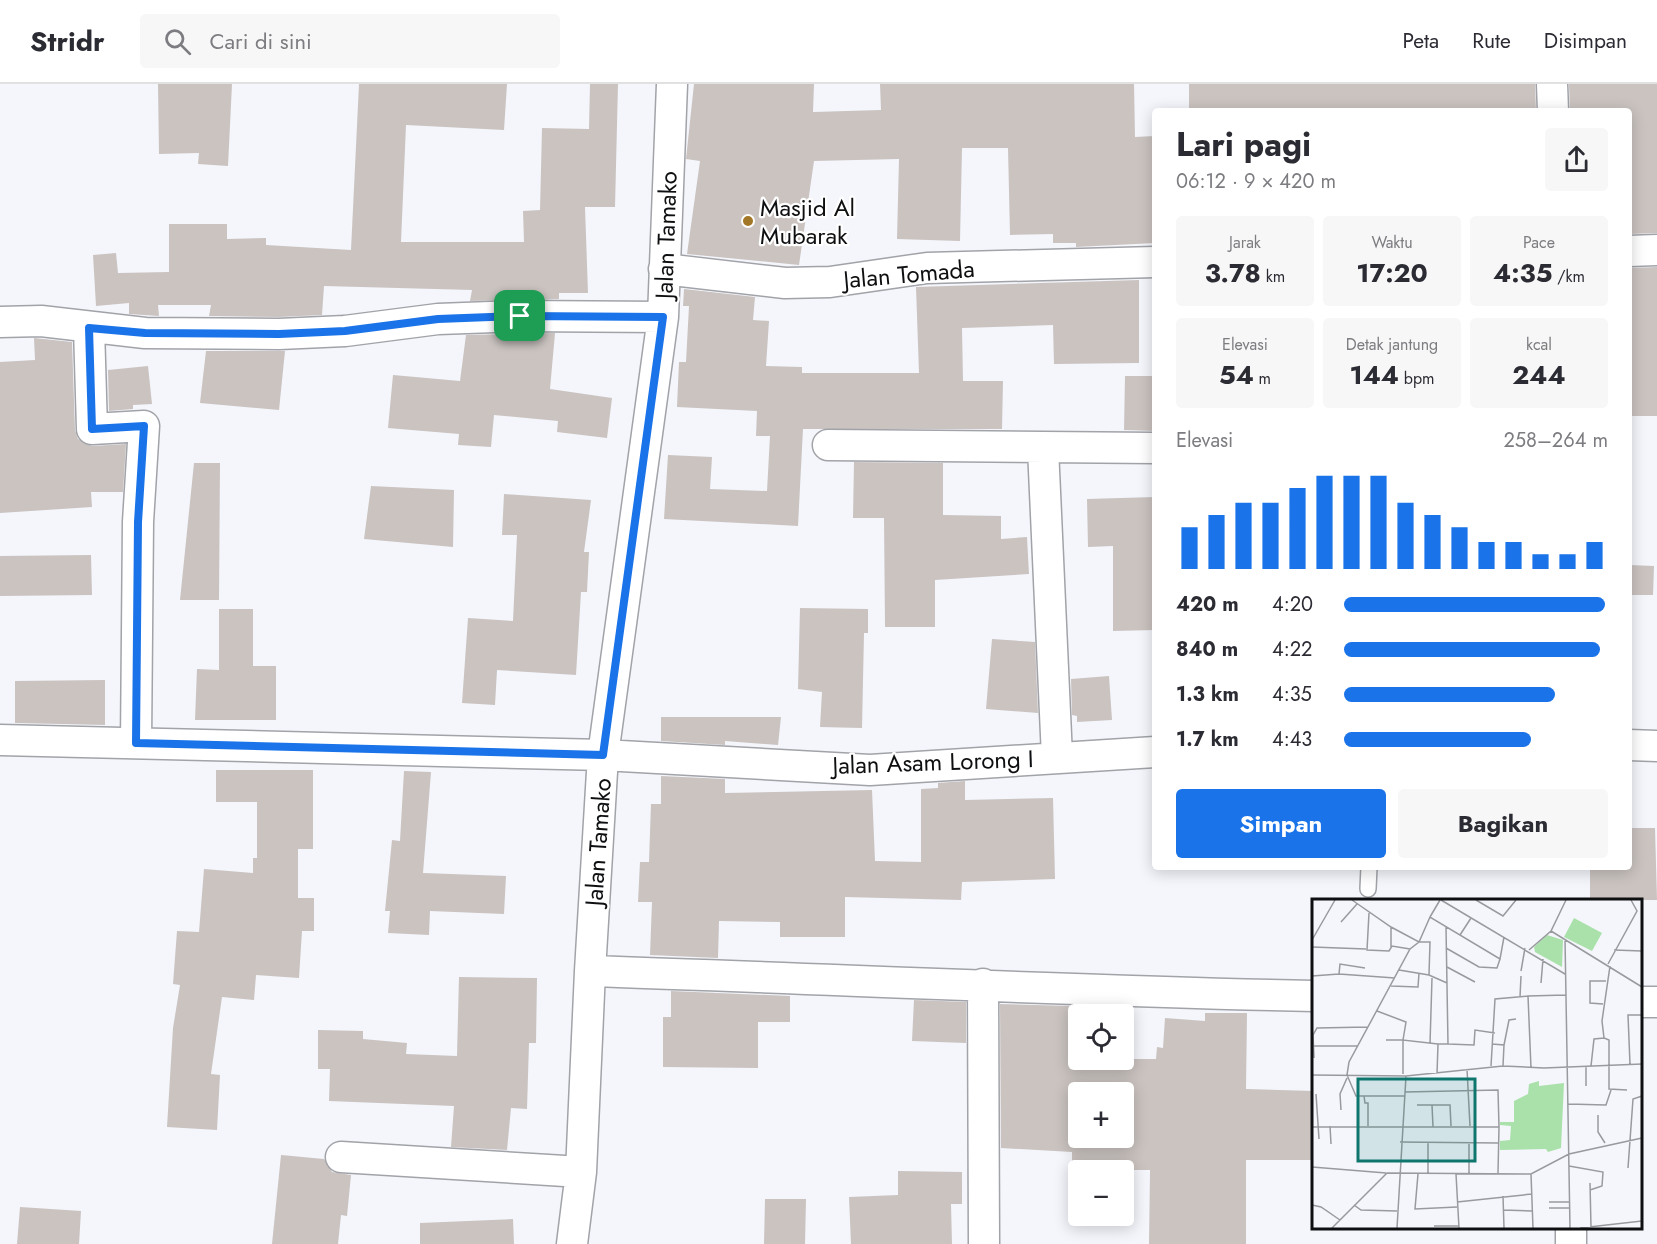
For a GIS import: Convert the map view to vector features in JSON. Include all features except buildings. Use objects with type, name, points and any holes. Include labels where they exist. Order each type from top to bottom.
[{"type":"street","name":"Jalan Tamako","points":[[573,1244],[581,1172],[603,755],[663,317],[672,84]]},
{"type":"street","points":[[1552,84],[1553,108]]},
{"type":"street","points":[[1632,251],[1657,250]]},
{"type":"street","name":"Jalan Tomada","points":[[664,269],[785,283],[830,282],[927,268],[1152,262]]},
{"type":"street","points":[[0,322],[41,321],[145,333],[279,334],[345,331],[438,319],[520,316],[663,317]]},
{"type":"street","points":[[89,328],[92,429],[144,426],[138,522],[136,743]]},
{"type":"street","points":[[828,445],[1152,448]]},
{"type":"street","points":[[1043,448],[1057,757]]},
{"type":"street","name":"Jalan Asam Lorong I","points":[[0,740],[603,755],[870,770],[1152,752]]},
{"type":"street","points":[[1632,745],[1657,746]]},
{"type":"street","points":[[590,971],[983,984],[1143,993],[1312,996]]},
{"type":"street","points":[[983,984],[984,1244]]},
{"type":"street","points":[[341,1157],[581,1172]]},
{"type":"lane","points":[[1368,889],[1369,870]]},
{"type":"place","name":"Masjid Al Mubarak","points":[[748,221]]},
{"type":"route","points":[[520,316],[663,317],[603,755],[136,743],[138,522],[141,442],[144,426],[92,429],[89,328],[145,333],[279,334],[345,331],[438,319],[520,316]]}]
